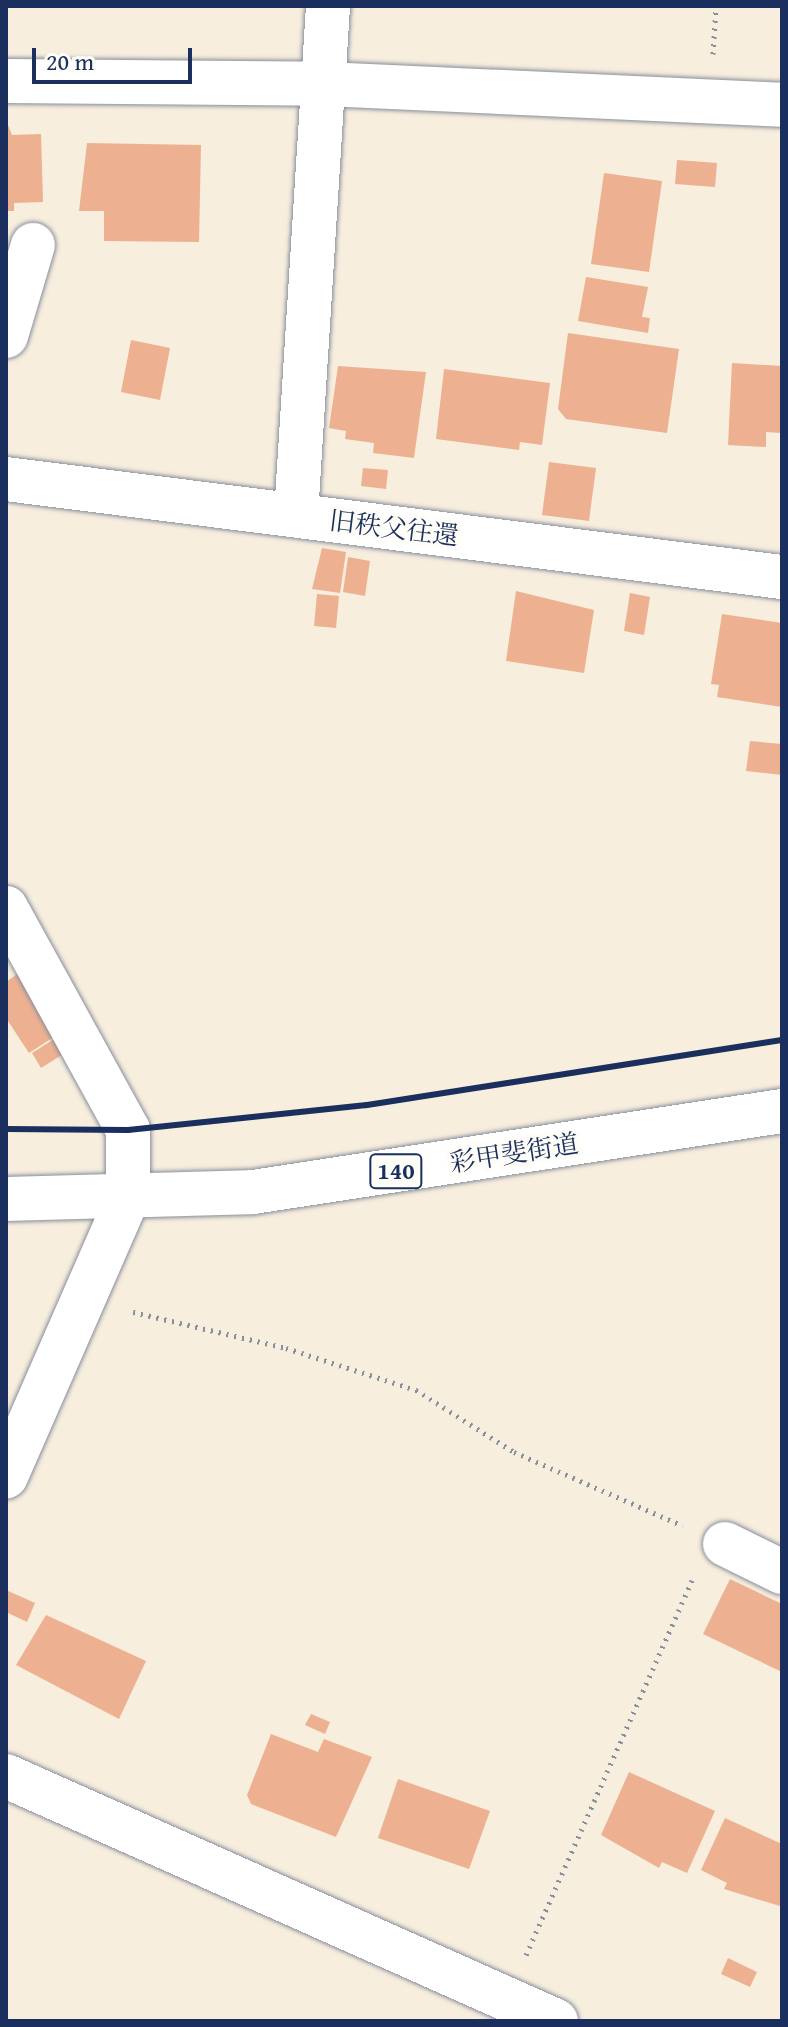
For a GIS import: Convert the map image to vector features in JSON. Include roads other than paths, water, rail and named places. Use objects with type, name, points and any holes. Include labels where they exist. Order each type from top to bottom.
[{"type":"main road","points":[[296,515],[328,6]]},
{"type":"main road","points":[[6,81],[325,84],[782,105]]},
{"type":"main road","points":[[6,336],[33,245]]},
{"type":"main road","name":"旧秩父往還","points":[[9,473],[296,515],[782,577]]},
{"type":"main road","points":[[6,908],[128,1130],[128,1197],[6,1476]]},
{"type":"main road","name":"彩甲斐街道","points":[[6,1199],[253,1192],[782,1111]]},
{"type":"main road","points":[[725,1544],[782,1572]]},
{"type":"main road","points":[[6,1776],[556,2021]]},
{"type":"railway","points":[[6,1129],[128,1130],[367,1105],[782,1040]]}]
